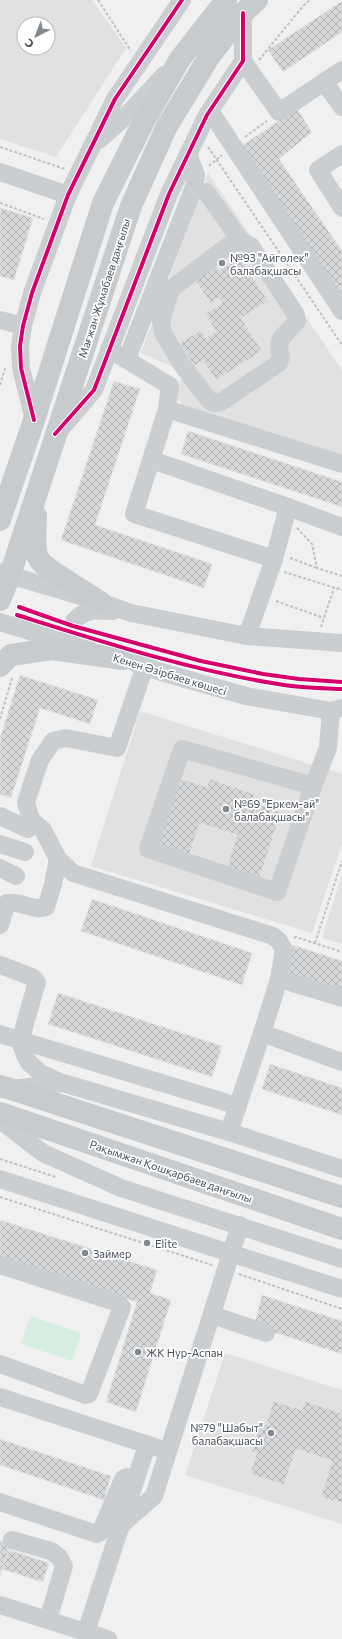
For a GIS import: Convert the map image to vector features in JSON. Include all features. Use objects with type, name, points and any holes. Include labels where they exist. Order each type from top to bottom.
[{"type":"main road","points":[[0,520],[34,420],[103,203],[144,121],[180,59],[226,0]]},
{"type":"main road","name":"Мағжан Жұмабаев даңғылы","points":[[0,600],[5,574],[48,458],[128,213],[162,135],[209,57],[250,6]]},
{"type":"main road","points":[[48,458],[36,507],[36,546],[39,560],[52,571],[100,602]]},
{"type":"main road","points":[[0,493],[16,474]]},
{"type":"main road","points":[[7,670],[11,655],[52,649],[122,659]]},
{"type":"main road","points":[[6,1088],[342,1197]]},
{"type":"main road","name":"Рақымжан Қошқарбаев даңғылы","points":[[0,1113],[342,1229]]},
{"type":"street","points":[[34,420],[21,368],[20,346],[23,326],[32,293],[68,195],[115,99],[172,12],[182,0]]},
{"type":"street","points":[[55,434],[94,390],[169,194],[210,111],[247,66],[250,6]]},
{"type":"street","points":[[93,146],[125,117],[180,59]]},
{"type":"street","points":[[247,66],[279,112],[342,70]]},
{"type":"street","points":[[324,82],[342,108]]},
{"type":"street","points":[[210,111],[342,311]]},
{"type":"street","points":[[127,359],[194,187],[196,175],[188,154]]},
{"type":"street","points":[[342,154],[318,170],[342,208]]},
{"type":"street","points":[[0,172],[68,195]]},
{"type":"street","points":[[206,192],[241,241],[251,246],[296,315],[297,321],[279,342],[278,346],[281,357],[279,363],[221,402],[214,403],[209,400],[182,364],[163,333],[161,321],[171,289],[228,246],[241,241]]},
{"type":"street","points":[[0,320],[23,326]]},
{"type":"street","points":[[109,349],[170,386]]},
{"type":"street","points":[[182,364],[170,386],[167,409],[134,514],[282,559]]},
{"type":"street","points":[[167,409],[342,464]]},
{"type":"street","points":[[152,460],[292,523],[342,527]]},
{"type":"street","points":[[247,636],[282,559],[292,523]]},
{"type":"street","points":[[5,574],[132,613]]},
{"type":"street","points":[[93,651],[78,642],[73,635],[74,621],[85,612],[97,610],[132,613],[247,636],[342,643]]},
{"type":"street","name":"Кенен Әзірбаев көшесі","points":[[0,622],[161,672],[246,696],[337,710]]},
{"type":"street","points":[[145,666],[117,748],[66,738],[53,741],[40,760],[26,802],[31,820],[42,830],[58,859],[73,873],[272,936],[279,941],[284,950],[279,978],[229,1132]]},
{"type":"street","points":[[313,786],[182,749],[148,849],[277,892],[313,786],[335,750],[337,710]]},
{"type":"street","points":[[0,816],[28,829]]},
{"type":"street","points":[[0,844],[25,852]]},
{"type":"street","points":[[0,925],[7,903],[14,902],[40,909],[46,906],[53,884],[58,859]]},
{"type":"street","points":[[0,868],[16,876]]},
{"type":"street","points":[[0,965],[32,977],[37,982],[20,1041],[29,1064],[42,1074],[63,1083],[229,1132],[342,1169]]},
{"type":"street","points":[[279,978],[342,998]]},
{"type":"street","points":[[262,1033],[342,1062]]},
{"type":"street","points":[[0,1034],[238,1106]]},
{"type":"street","points":[[6,1088],[63,1083]]},
{"type":"street","points":[[0,1120],[43,1153],[121,1188],[342,1259]]},
{"type":"street","points":[[0,1179],[229,1262],[342,1288]]},
{"type":"street","points":[[120,1526],[154,1496],[240,1225]]},
{"type":"street","points":[[0,1265],[118,1303],[122,1307],[89,1394],[86,1395],[0,1364]]},
{"type":"street","points":[[212,1315],[266,1333]]},
{"type":"street","points":[[0,1397],[168,1451]]},
{"type":"street","points":[[86,1632],[147,1445]]},
{"type":"street","points":[[0,1502],[97,1534],[101,1531],[123,1479],[128,1477],[134,1482]]},
{"type":"street","points":[[12,1540],[51,1551],[60,1557],[64,1566],[48,1620]]},
{"type":"street","points":[[0,1605],[108,1639]]},
{"type":"path","points":[[98,0],[132,52]]},
{"type":"path","points":[[247,66],[310,0]]},
{"type":"path","points":[[196,175],[279,112]]},
{"type":"path","points":[[205,144],[342,345]]},
{"type":"path","points":[[0,147],[68,170]]},
{"type":"path","points":[[0,203],[48,221]]},
{"type":"path","points":[[292,523],[312,544],[317,568]]},
{"type":"path","points":[[282,559],[342,576]]},
{"type":"path","points":[[282,579],[284,572],[342,590]]},
{"type":"path","points":[[320,628],[334,588]]},
{"type":"path","points":[[274,601],[324,618]]},
{"type":"path","points":[[0,718],[7,670]]},
{"type":"path","points":[[315,943],[342,860]]},
{"type":"path","points":[[0,1197],[229,1262],[342,1309]]},
{"type":"shaded area","points":[[0,0],[92,0],[126,48],[56,157],[0,139]]},
{"type":"shaded area","name":"№93 \"Айгөлек\" балабақшасы","points":[[208,173],[342,370],[342,456],[184,405],[177,399],[175,392],[184,372],[141,353]]},
{"type":"shaded area","name":"№69 \"Еркем-ай\" балабақшасы\"","points":[[140,711],[342,774],[342,844],[312,933],[91,866]]},
{"type":"shaded area","points":[[342,874],[342,944],[322,938]]},
{"type":"shaded area","name":"№79 \"Шабыт\" балабақшасы","points":[[225,1353],[342,1390],[342,1524],[185,1475]]},
{"type":"green space","points":[[30,1316],[81,1333],[72,1361],[21,1344]]},
{"type":"building","points":[[342,1],[342,32],[283,72],[268,50]]},
{"type":"building","points":[[297,109],[312,132],[279,159],[342,251],[342,296],[240,147]]},
{"type":"building","points":[[1,208],[33,218],[14,280],[0,276]]},
{"type":"building","points":[[240,257],[268,301],[241,318],[262,351],[216,380],[203,360],[194,366],[180,343],[201,330],[206,338],[216,331],[205,314],[222,303],[219,298],[210,303],[194,278],[215,264],[219,270]]},
{"type":"building","points":[[114,381],[140,389],[95,525],[212,564],[204,588],[61,540]]},
{"type":"building","points":[[188,431],[342,482],[342,507],[181,454]]},
{"type":"building","points":[[20,675],[98,700],[90,724],[40,708],[11,798],[0,794],[0,738]]},
{"type":"building","points":[[178,778],[207,787],[210,779],[254,794],[252,802],[281,812],[258,882],[226,871],[237,835],[200,823],[188,859],[155,848]]},
{"type":"building","points":[[92,899],[252,953],[242,985],[81,931]]},
{"type":"building","points":[[293,945],[342,961],[342,994],[284,975]]},
{"type":"building","points":[[58,993],[222,1046],[212,1077],[48,1024]]},
{"type":"building","points":[[270,1064],[342,1088],[342,1115],[262,1089]]},
{"type":"building","name":"ЖК Нур-Аспан","points":[[0,1220],[157,1270],[150,1293],[171,1300],[136,1412],[106,1402],[137,1302],[0,1259]]},
{"type":"building","points":[[262,1295],[342,1321],[342,1354],[254,1326]]},
{"type":"building","points":[[273,1401],[302,1410],[305,1401],[342,1413],[342,1503],[321,1497],[332,1461],[296,1449],[284,1485],[250,1474],[257,1453],[251,1452],[260,1423],[266,1425]]},
{"type":"building","points":[[0,1439],[111,1476],[104,1500],[0,1465]]},
{"type":"building","points":[[0,1541],[10,1545],[0,1576]]},
{"type":"building","points":[[9,1550],[49,1563],[43,1582],[2,1569]]},
{"type":"cycle path","points":[[34,420],[21,368],[20,346],[23,326],[32,293],[68,195],[115,99],[182,0]]},
{"type":"cycle path","points":[[55,434],[94,390],[169,194],[207,115],[243,61],[243,13]]},
{"type":"cycle path","points":[[19,607],[73,626],[201,661],[263,674],[299,679],[342,682]]},
{"type":"cycle path","points":[[17,615],[146,654],[212,671],[286,685],[310,688],[342,689]]},
{"type":"place","name":"№93 \"Айгөлек\" балабақшасы","points":[[222,263]]},
{"type":"place","name":"№69 \"Еркем-ай\" балабақшасы\"","points":[[226,809]]},
{"type":"place","name":"Elite","points":[[147,1243]]},
{"type":"place","name":"Займер","points":[[85,1253]]},
{"type":"place","name":"ЖК Нур-Аспан","points":[[138,1352]]},
{"type":"place","name":"№79 \"Шабыт\" балабақшасы","points":[[271,1433]]}]
